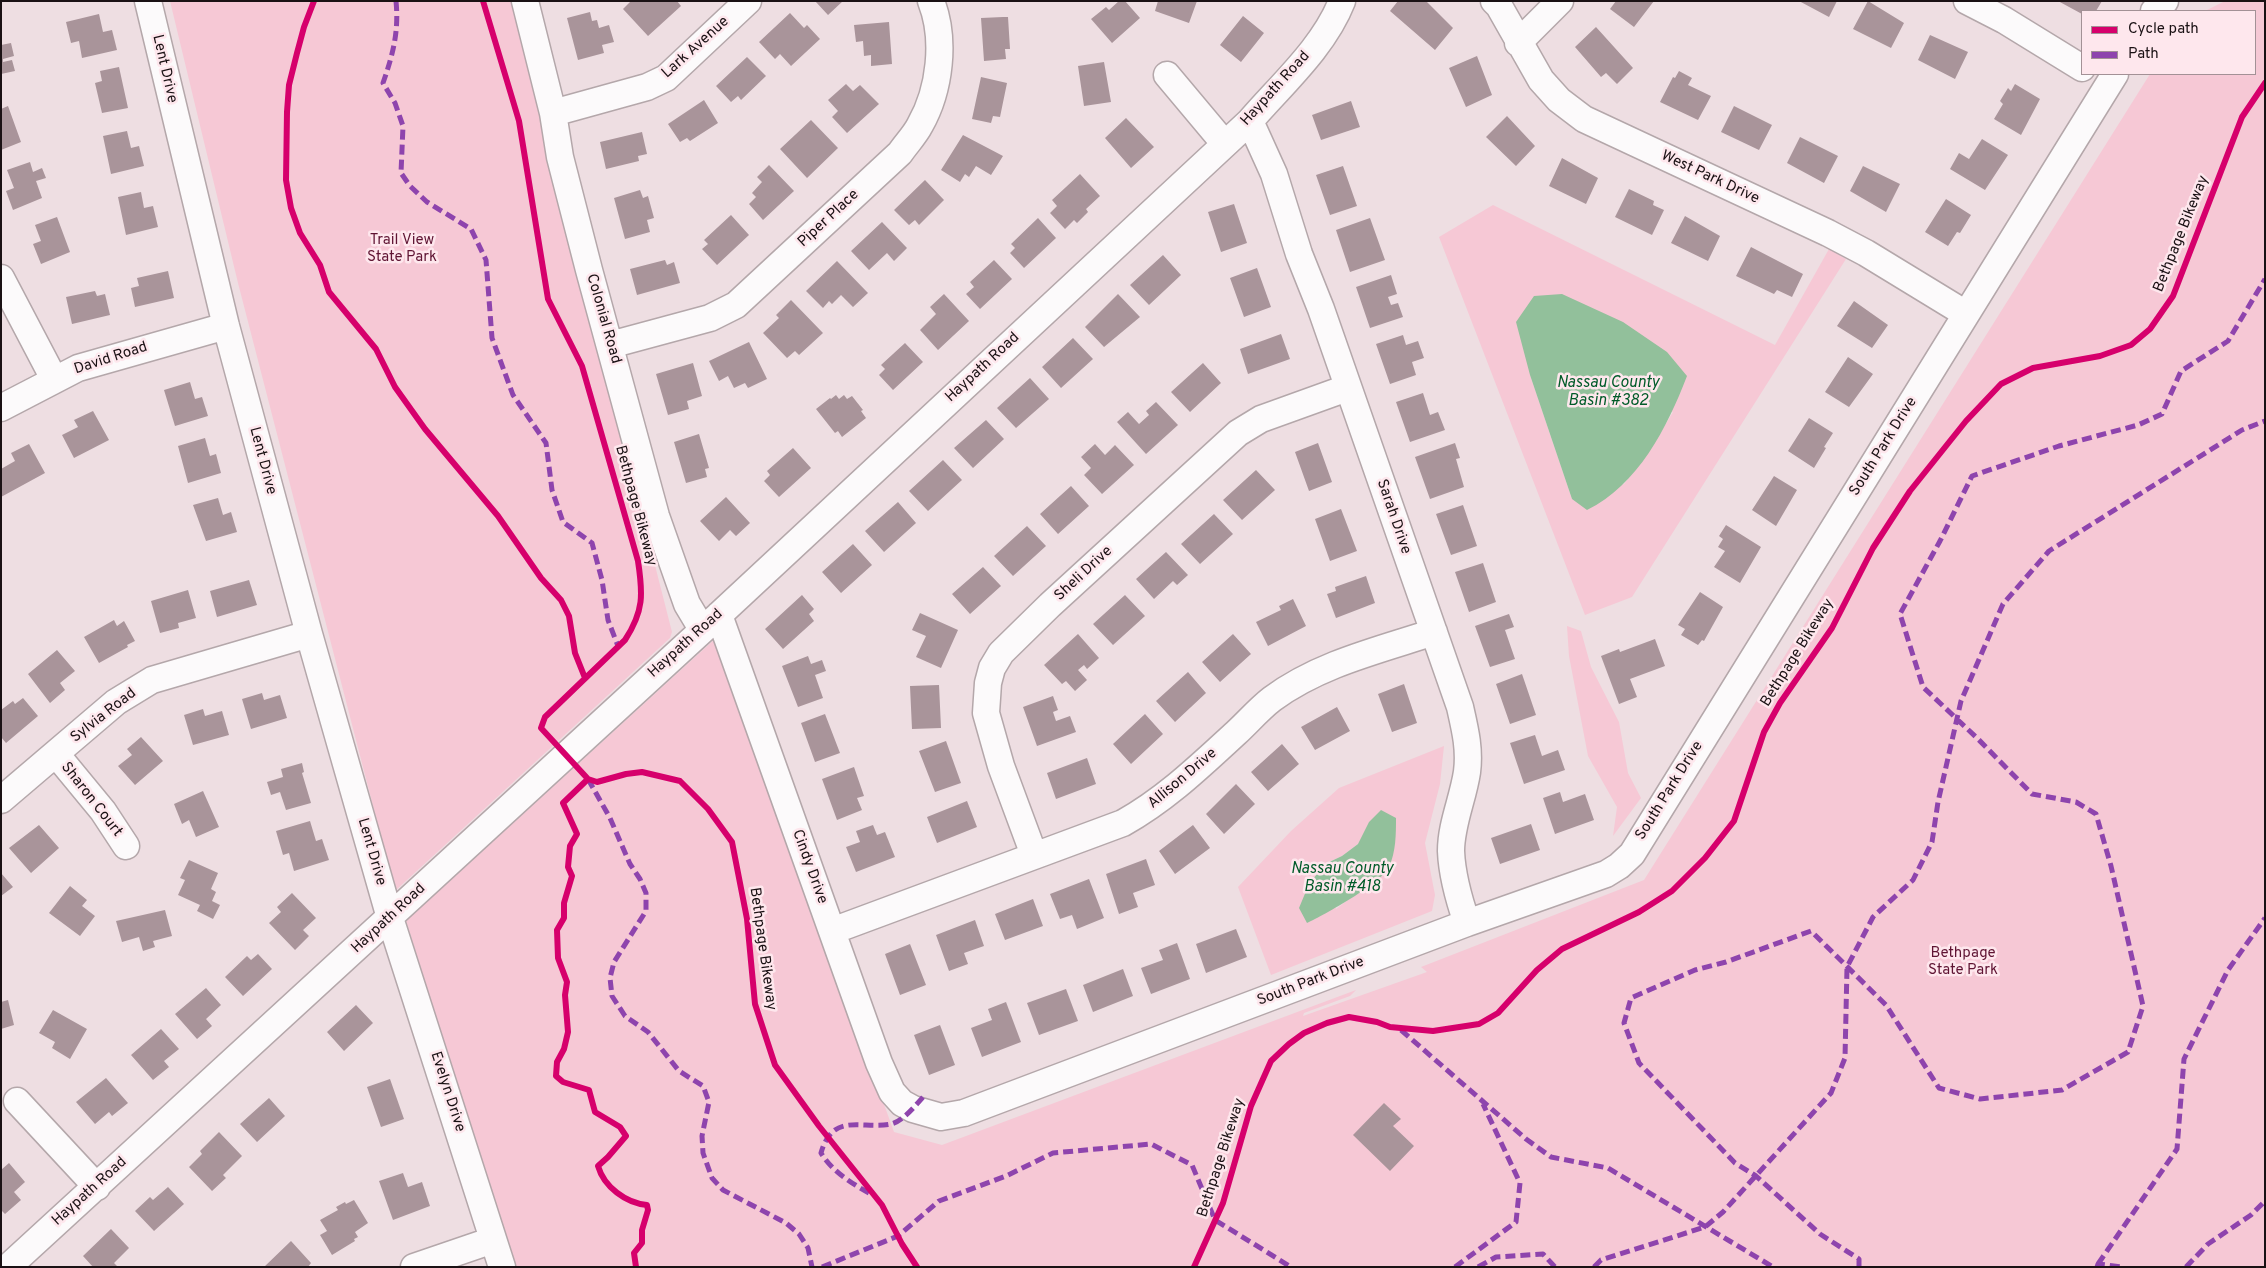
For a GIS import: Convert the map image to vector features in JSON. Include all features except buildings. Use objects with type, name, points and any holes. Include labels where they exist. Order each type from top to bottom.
[{"type":"street","name":"Lent Drive","points":[[148,1],[226,326],[309,634],[390,918]]},
{"type":"street","name":"Colonial Road","points":[[525,1],[553,113],[560,157],[588,270],[656,516],[687,604],[710,622]]},
{"type":"street","name":"Lark Avenue","points":[[553,113],[647,87],[666,78],[748,1]]},
{"type":"street","name":"Piper Place","points":[[610,345],[710,318],[736,305],[900,153],[920,125],[933,94],[938,70],[938,29],[931,1]]},
{"type":"street","name":"Haypath Road","points":[[8,1267],[390,918],[1224,143],[1250,121],[1311,53],[1338,11],[1342,1]]},
{"type":"street","name":"West Park Drive","points":[[1494,1],[1499,6],[1518,43],[1541,80],[1559,100],[1584,119],[1828,233],[1866,253],[1966,314]]},
{"type":"street","points":[[1518,43],[1560,1]]},
{"type":"street","points":[[1967,1],[2004,20],[2081,67]]},
{"type":"street","points":[[2155,10],[2165,1]]},
{"type":"street","points":[[1167,76],[1224,143]]},
{"type":"street","name":"South Park Drive","points":[[913,1109],[941,1117],[964,1113],[1467,923],[1606,874],[1619,866],[1632,854],[1966,314],[2105,77]]},
{"type":"street","name":"Sarah Drive","points":[[1250,121],[1274,174],[1299,254],[1321,309],[1347,388],[1460,707],[1468,743],[1467,773],[1454,822],[1451,851],[1454,881],[1467,923]]},
{"type":"street","points":[[1,278],[54,380]]},
{"type":"street","name":"David Road","points":[[1,408],[54,380],[102,360],[226,326]]},
{"type":"street","name":"Sheli Drive","points":[[1034,855],[1002,766],[986,713],[988,683],[992,668],[1001,653],[1050,605],[1238,433],[1261,419],[1347,388]]},
{"type":"street","name":"Cindy Drive","points":[[710,622],[832,932],[879,1063],[892,1092],[902,1103],[913,1109]]},
{"type":"street","name":"Allison Drive","points":[[832,932],[1124,823],[1151,807],[1178,786],[1271,700],[1300,680],[1330,667],[1434,632]]},
{"type":"street","name":"Sylvia Road","points":[[1,800],[116,702],[152,680],[309,634]]},
{"type":"street","name":"Sharon Court","points":[[56,754],[103,811],[126,846]]},
{"type":"street","name":"Evelyn Drive","points":[[390,918],[502,1267]]},
{"type":"street","points":[[17,1100],[97,1187]]},
{"type":"street","points":[[414,1267],[493,1240]]},
{"type":"green space","name":"Trail View State Park","points":[[170,1],[511,1],[672,632],[670,638],[395,891],[238,283]]},
{"type":"green space","name":"Bethpage State Park","points":[[2225,1],[2265,1],[2265,1267],[513,1267],[406,921],[716,638],[894,1132],[942,1145],[1356,990],[1350,996],[1304,1013],[1303,1016],[1427,972],[1421,967],[1644,880],[2149,75],[2256,75],[2256,10],[2207,10]]},
{"type":"green space","points":[[1493,205],[1775,345],[1829,249],[1846,259],[1632,597],[1585,615],[1439,237]],"holes":[[[1530,375],[1673,412],[1650,449],[1624,484],[1572,499]]]},
{"type":"green space","points":[[1567,626],[1581,631],[1591,667],[1619,722],[1628,773],[1641,798],[1613,836],[1617,807],[1588,756],[1569,656]]},
{"type":"green space","points":[[1444,746],[1440,784],[1425,843],[1435,895],[1432,911],[1271,975],[1238,887],[1291,831],[1339,788]],"holes":[[[1358,844],[1388,869],[1336,909],[1325,864],[1342,856]]]},
{"type":"water","name":"Nassau County Basin #382","points":[[1562,294],[1623,322],[1667,352],[1687,376],[1670,415],[1649,453],[1621,486],[1587,510],[1572,499],[1530,375],[1516,322],[1534,296]]},
{"type":"water","name":"Nassau County Basin #418","points":[[1381,810],[1396,818],[1396,837],[1389,867],[1384,874],[1364,890],[1307,923],[1299,908],[1309,884],[1325,864],[1342,856],[1358,844],[1369,822]]},
{"type":"marked path","points":[[396,1],[397,23],[394,43],[383,83],[395,103],[403,126],[401,173],[410,186],[427,202],[471,229],[486,260],[492,338],[513,395],[546,443],[552,490],[563,522],[592,543],[602,580],[608,620],[618,646]]},
{"type":"marked path","points":[[1859,1267],[1859,1259],[1820,1234],[1756,1176],[1735,1163],[1639,1063],[1624,1023],[1631,998],[1695,970],[1726,962],[1811,931],[1886,1005],[1939,1088],[1980,1099],[2062,1090],[2128,1052],[2143,1006],[2111,866],[2096,814],[2076,802],[2032,794],[1923,687],[1900,614],[1940,541],[1972,476],[2059,446],[2138,425],[2162,414],[2181,371],[2228,341],[2265,279]]},
{"type":"marked path","points":[[1594,1267],[1601,1260],[1705,1227],[1723,1212],[1831,1093],[1845,1058],[1847,967],[1873,917],[1913,880],[1932,842],[1938,802],[1961,701],[2003,604],[2049,551],[2242,430],[2265,421]]},
{"type":"marked path","points":[[588,779],[610,818],[630,864],[640,879],[646,893],[646,911],[614,962],[610,978],[612,996],[625,1016],[648,1032],[679,1071],[703,1086],[709,1102],[702,1136],[703,1153],[712,1178],[723,1190],[786,1223],[799,1234],[808,1248],[812,1267]]},
{"type":"marked path","points":[[2098,1264],[2177,1149],[2184,1059],[2228,970],[2265,918]]},
{"type":"marked path","points":[[1401,1030],[1526,1139],[1551,1157],[1608,1168],[1773,1267]]},
{"type":"marked path","points":[[869,1193],[842,1176],[825,1159],[821,1153],[826,1140],[841,1127],[891,1124],[900,1120],[923,1097]]},
{"type":"marked path","points":[[1455,1267],[1516,1222],[1520,1183],[1483,1104]]},
{"type":"marked path","points":[[822,1267],[898,1236],[939,1201],[1006,1176],[1053,1153],[1151,1144],[1192,1165],[1215,1220],[1291,1267]]},
{"type":"marked path","points":[[2186,1267],[2208,1244],[2251,1215],[2265,1201]]},
{"type":"marked path","points":[[1478,1267],[1496,1257],[1543,1254],[1555,1267]]},
{"type":"marked path","points":[[2097,1267],[2098,1264],[2122,1267]]},
{"type":"cycle path","points":[[314,1],[304,27],[289,85],[287,112],[286,180],[291,208],[300,233],[320,265],[329,292],[376,349],[395,387],[425,429],[498,516],[541,578],[561,600],[569,616],[575,653],[585,678]]},
{"type":"cycle path","name":"Bethpage Bikeway","points":[[483,1],[519,121],[548,299],[582,366],[638,561],[641,583],[639,611],[625,640],[545,717],[541,728],[588,779],[597,782],[626,774],[642,772],[680,781],[708,809],[732,842],[747,919],[755,1004],[775,1065],[819,1126],[882,1205],[902,1244],[917,1267]]},
{"type":"cycle path","name":"Bethpage Bikeway","points":[[1194,1267],[1223,1203],[1251,1106],[1271,1061],[1289,1044],[1304,1033],[1327,1023],[1349,1017],[1377,1022],[1390,1027],[1433,1031],[1479,1024],[1498,1013],[1537,970],[1562,949],[1639,912],[1672,891],[1705,858],[1734,821],[1764,732],[1780,703],[1832,628],[1873,548],[1910,491],[1966,421],[2001,384],[2033,368],[2100,356],[2131,345],[2150,329],[2173,296],[2242,117],[2265,83]]},
{"type":"cycle path","points":[[588,779],[563,803],[577,834],[570,846],[568,867],[572,876],[564,903],[564,918],[557,930],[558,958],[567,982],[565,995],[568,1032],[564,1049],[557,1062],[556,1076],[563,1082],[589,1090],[595,1112],[620,1127],[626,1136],[598,1166],[605,1181],[617,1193],[631,1201],[647,1205],[648,1210],[642,1230],[642,1243],[634,1253],[636,1267]]}]
